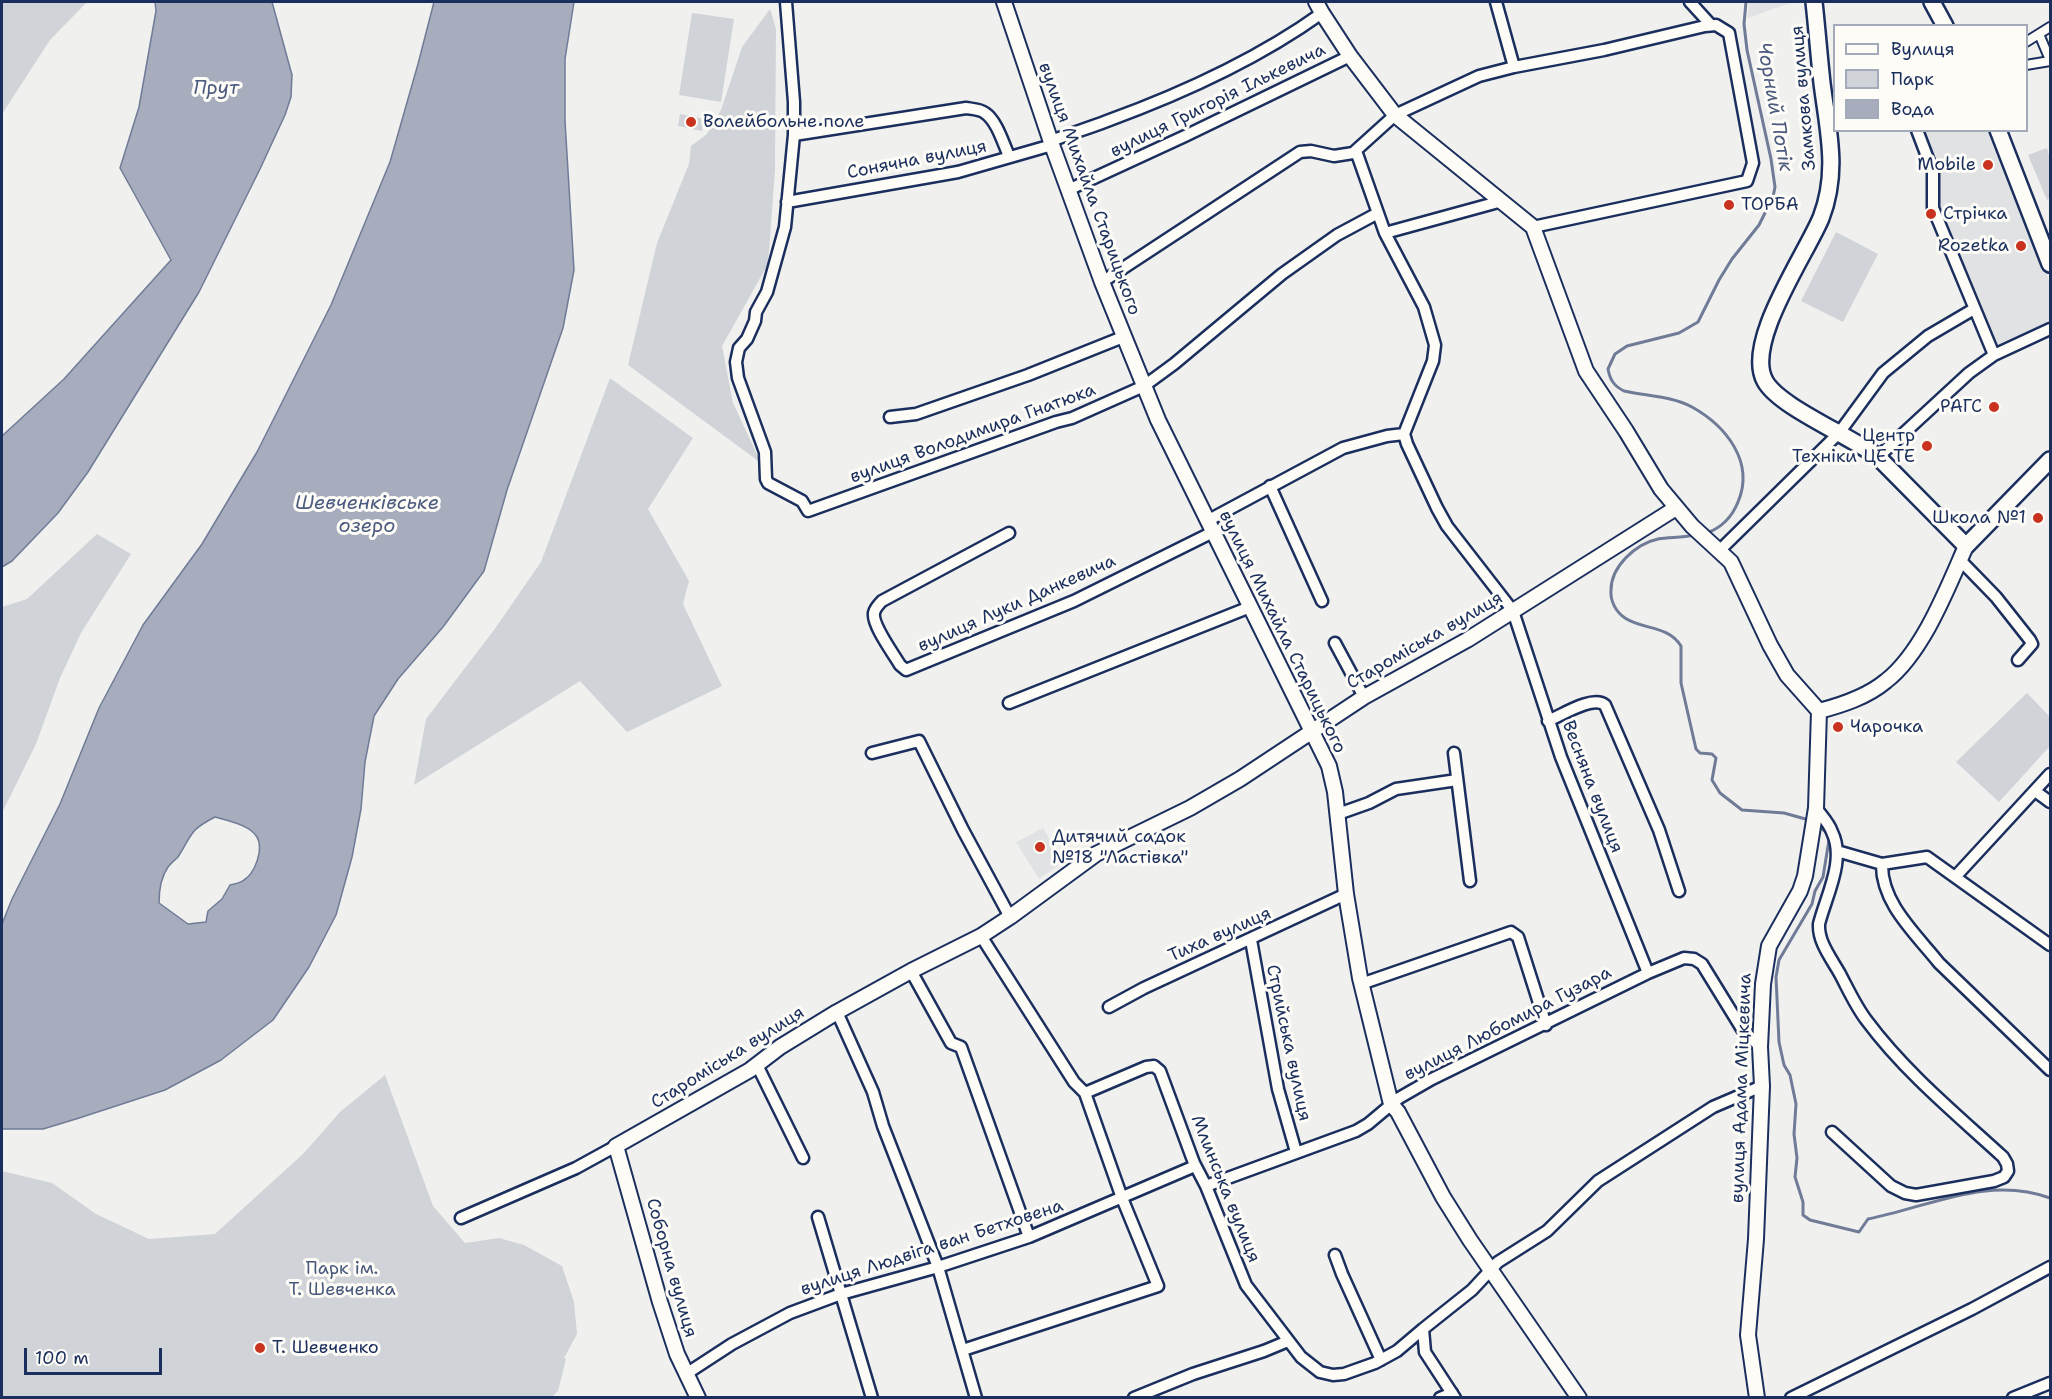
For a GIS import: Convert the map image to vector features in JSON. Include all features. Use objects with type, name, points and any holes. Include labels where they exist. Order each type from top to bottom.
[{"type":"main road","name":"Замкова вулиця","points":[[1814,2],[1831,154],[1830,190],[1820,220],[1780,297],[1761,349],[1761,371],[1766,383],[1777,395],[1878,457],[1963,553]]},
{"type":"main road","points":[[1935,2],[1944,24]]},
{"type":"main road","points":[[1999,132],[2050,264]]},
{"type":"main road","points":[[1963,553],[2050,460]]},
{"type":"street","points":[[786,2],[794,102],[794,135],[787,202]]},
{"type":"street","name":"вулиця Михайла Старицького","points":[[1004,2],[1051,143],[1123,337],[1210,527],[1329,766],[1334,784],[1346,894],[1361,984],[1391,1104],[1443,1197],[1490,1270],[1579,1398]]},
{"type":"street","points":[[1496,2],[1514,67]]},
{"type":"street","points":[[1690,2],[1711,25]]},
{"type":"street","points":[[1319,7],[1350,56],[1395,115],[1533,227],[1586,371],[1661,489],[1692,526],[1731,562],[1770,645],[1787,675],[1819,711],[1838,706],[1873,690],[1885,683],[1905,663],[1924,635],[1963,553],[2030,640],[2031,648],[2018,660]]},
{"type":"street","name":"Сонячна вулиця","points":[[787,202],[864,186],[958,172],[1051,143],[1215,74],[1265,50],[1319,7]]},
{"type":"street","points":[[1102,282],[1300,152],[1311,151],[1334,156],[1349,155],[1356,152],[1395,115],[1472,79],[1514,67],[1604,50],[1711,25],[1718,26],[1729,33],[1754,163],[1747,181],[1533,227]]},
{"type":"street","points":[[2028,41],[2050,27]]},
{"type":"street","points":[[2028,65],[2050,61],[2039,34]]},
{"type":"street","name":"вулиця Григорія Ількевича","points":[[1068,190],[1350,56]]},
{"type":"street","points":[[794,135],[966,108],[985,112],[1009,156]]},
{"type":"street","points":[[1918,132],[1933,172],[1933,208],[1994,355]]},
{"type":"street","points":[[1356,152],[1385,233],[1424,307],[1435,345],[1433,361],[1404,434],[1410,454],[1448,526],[1514,611]]},
{"type":"street","points":[[1385,233],[1502,201]]},
{"type":"street","name":"вулиця Володимира Гнатюка","points":[[787,202],[785,227],[767,292],[756,312],[755,321],[747,339],[740,348],[736,362],[738,378],[765,452],[768,483],[802,501],[808,511],[1072,418],[1144,386],[1174,364],[1282,274],[1337,235],[1378,213]]},
{"type":"street","points":[[1720,550],[1839,433],[1882,373],[1928,336],[1974,309]]},
{"type":"street","points":[[1878,457],[1962,378],[1994,355],[2050,329]]},
{"type":"street","points":[[890,417],[916,414],[1017,379],[1123,337]]},
{"type":"street","name":"вулиця Луки Данкевича","points":[[1009,533],[882,601],[876,608],[875,622],[900,665],[906,670],[1074,601],[1210,527],[1270,486],[1343,448],[1387,436],[1404,434]]},
{"type":"street","points":[[1270,486],[1322,601]]},
{"type":"street","name":"Староміська вулиця","points":[[460,1218],[576,1167],[616,1146],[757,1065],[780,1047],[837,1012],[981,936],[1096,854],[1190,808],[1240,779],[1364,697],[1467,640],[1676,508]]},
{"type":"street","points":[[1009,703],[1250,608]]},
{"type":"street","name":"Весняна вулиця","points":[[1514,611],[1561,758],[1647,973]]},
{"type":"street","points":[[1335,643],[1364,697]]},
{"type":"street","points":[[1548,721],[1593,701],[1600,701],[1605,705],[1659,830],[1679,891]]},
{"type":"street","name":"вулиця Адама Міцкевича","points":[[1757,1398],[1748,1335],[1756,1239],[1762,1086],[1760,1047],[1762,995],[1768,949],[1802,886],[1816,808],[1819,711]]},
{"type":"street","points":[[872,753],[919,741],[1010,917]]},
{"type":"street","points":[[1454,753],[1470,881]]},
{"type":"street","points":[[1956,876],[2050,774]]},
{"type":"street","points":[[1338,814],[1369,803],[1396,789],[1457,780]]},
{"type":"street","points":[[2035,791],[2050,802]]},
{"type":"street","points":[[1816,808],[1832,831],[1837,851],[1836,863],[1818,924],[1825,950],[1862,1014],[1884,1043],[2003,1157],[2008,1171],[2004,1177],[1994,1182],[1911,1195],[1891,1186],[1832,1132]]},
{"type":"street","points":[[1837,851],[1882,864],[1927,858],[1956,876],[2050,945]]},
{"type":"street","points":[[1882,864],[1882,878],[1887,894],[1939,963],[2050,1070]]},
{"type":"street","name":"Тиха вулиця","points":[[1109,1007],[1177,972],[1251,940],[1346,894]]},
{"type":"street","points":[[1361,984],[1511,932],[1518,937],[1545,1025]]},
{"type":"street","points":[[963,1350],[1158,1286],[1122,1198],[1085,1093],[1074,1082],[981,936]]},
{"type":"street","name":"Стрийська вулиця","points":[[1251,940],[1278,1089],[1296,1152]]},
{"type":"street","name":"вулиця Любомира Гузара","points":[[1206,1186],[1363,1127],[1391,1104],[1472,1058],[1545,1025],[1647,973],[1684,958],[1700,962],[1742,1029],[1760,1047]]},
{"type":"street","points":[[911,971],[951,1044],[961,1047],[1029,1237]]},
{"type":"street","points":[[837,1012],[873,1092],[883,1126],[938,1267],[976,1398]]},
{"type":"street","points":[[757,1065],[803,1158]]},
{"type":"street","name":"Млинська вулиця","points":[[1085,1093],[1146,1066],[1156,1067],[1166,1083],[1196,1166],[1246,1285],[1307,1363],[1315,1370],[1331,1375],[1344,1374],[1381,1360],[1397,1351],[1472,1290],[1498,1262],[1546,1231],[1598,1181],[1713,1107],[1762,1086]]},
{"type":"street","name":"Соборна вулиця","points":[[616,1146],[660,1302],[686,1374],[698,1398]]},
{"type":"street","name":"вулиця Людвіга ван Бетховена","points":[[686,1374],[732,1344],[790,1313],[841,1294],[938,1267],[1029,1237],[1122,1198],[1142,1187],[1196,1166]]},
{"type":"street","points":[[818,1217],[872,1398]]},
{"type":"street","points":[[1335,1254],[1381,1360]]},
{"type":"street","points":[[1791,1398],[1972,1309],[2050,1267]]},
{"type":"street","points":[[1423,1329],[1425,1352],[1453,1395],[1440,1398]]},
{"type":"street","points":[[1134,1398],[1193,1374],[1288,1341]]},
{"type":"street","points":[[2013,1398],[2050,1383]]},
{"type":"shaded area","points":[[1749,2],[1793,2],[1748,18]]},
{"type":"shaded area","points":[[1921,132],[1991,132],[2050,283],[2050,324],[1993,350],[1933,204],[1939,186],[1938,167]]},
{"type":"shaded area","points":[[1043,828],[1063,862],[1039,879],[1016,842]]},
{"type":"green space","points":[[2,2],[87,2],[50,40],[2,114]]},
{"type":"green space","points":[[770,9],[776,29],[775,170],[768,264],[722,346],[733,403],[761,463],[628,365],[657,243],[689,164],[691,146],[707,134],[721,110],[742,47]]},
{"type":"green space","points":[[692,13],[734,19],[721,102],[679,95]]},
{"type":"green space","name":"Волейбольне поле","points":[[680,114],[704,119],[702,131],[678,126]]},
{"type":"green space","points":[[2047,148],[2050,160],[2050,198],[2047,200],[2028,155]]},
{"type":"green space","points":[[1836,232],[1878,254],[1843,322],[1801,301]]},
{"type":"green space","points":[[610,378],[693,438],[648,509],[689,581],[683,604],[722,686],[627,732],[580,681],[414,785],[426,719],[494,630],[541,562]]},
{"type":"green space","points":[[97,534],[131,554],[81,633],[60,678],[36,744],[2,813],[2,607],[27,599]]},
{"type":"green space","points":[[2027,693],[2050,717],[2050,746],[1999,802],[1956,762]]},
{"type":"green space","name":"Парк ім. Т. Шевченка","points":[[385,1075],[433,1206],[465,1243],[499,1238],[524,1245],[562,1266],[574,1302],[577,1334],[564,1358],[566,1359],[558,1391],[552,1397],[2,1397],[2,1171],[52,1183],[96,1214],[149,1239],[215,1234],[304,1153],[340,1112]]},
{"type":"water","name":"Прут","points":[[155,2],[272,2],[292,75],[291,97],[260,169],[199,292],[88,472],[58,513],[12,561],[2,567],[2,436],[64,379],[171,260],[120,168],[139,107],[156,11]]},
{"type":"water","name":"Шевченківське озеро","points":[[434,2],[574,2],[565,59],[565,121],[574,270],[563,328],[507,490],[484,571],[443,627],[398,679],[374,716],[365,762],[361,809],[352,857],[336,915],[309,967],[273,1020],[221,1060],[165,1090],[43,1129],[2,1129],[2,924],[12,899],[60,804],[99,708],[143,625],[202,544],[257,452],[331,305],[390,162]],"holes":[[[215,817],[244,826],[254,833],[259,842],[259,854],[252,872],[241,882],[230,885],[222,899],[208,911],[206,922],[188,924],[159,903],[162,880],[168,867],[178,857],[195,830]]]},
{"type":"waterway","name":"Чорний Потік","points":[[1707,533],[1726,521],[1738,502],[1743,473],[1734,447],[1716,424],[1692,407],[1667,398],[1624,391],[1613,382],[1608,369],[1615,354],[1627,346],[1679,333],[1698,322],[1719,280],[1732,259],[1759,225],[1773,197],[1775,187],[1771,159],[1747,50],[1744,24],[1746,2]]},
{"type":"waterway","name":"Чорний Потік","points":[[1694,535],[1658,539],[1633,551],[1615,573],[1611,590],[1613,602],[1625,618],[1669,634],[1681,646],[1681,683],[1696,749],[1700,753],[1712,754],[1716,758],[1712,780],[1720,793],[1742,810],[1784,813],[1809,820]]},
{"type":"waterway","name":"Чорний Потік","points":[[1819,826],[1827,833],[1829,840],[1823,877],[1815,891],[1812,904],[1779,960],[1776,977],[1779,1042],[1784,1065],[1790,1075],[1796,1104],[1795,1177],[1803,1202],[1803,1215],[1810,1220],[1859,1232],[1868,1219],[1981,1191],[2027,1192],[2050,1198]]},
{"type":"place","name":"Волейбольне поле","points":[[691,122]]},
{"type":"place","name":"Mobile","points":[[1988,165]]},
{"type":"place","name":"ТОРБА","points":[[1729,205]]},
{"type":"place","name":"Стрічка","points":[[1931,214]]},
{"type":"place","name":"Rozetka","points":[[2021,246]]},
{"type":"place","name":"РАГС","points":[[1994,407]]},
{"type":"place","name":"Центр Техніки ЦЕ ТЕ","points":[[1927,446]]},
{"type":"place","name":"Школа №1","points":[[2038,518]]},
{"type":"place","name":"Чарочка","points":[[1838,727]]},
{"type":"place","name":"Дитячий садок №18 \"Ластівка\"","points":[[1040,847]]},
{"type":"place","name":"Т. Шевченко","points":[[260,1348]]}]
